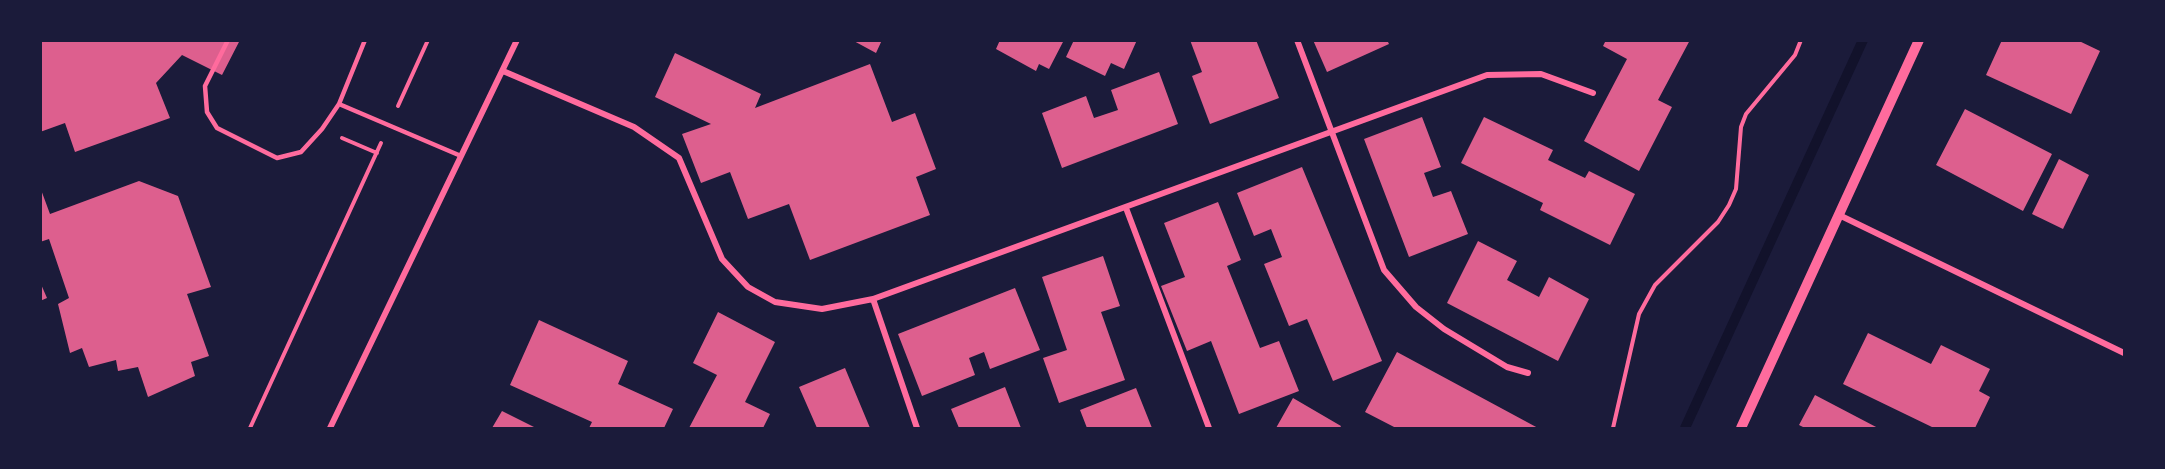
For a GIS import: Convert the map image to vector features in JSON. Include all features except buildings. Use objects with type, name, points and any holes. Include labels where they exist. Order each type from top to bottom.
[{"type":"street","points":[[330,429],[517,40]]},
{"type":"street","points":[[1297,40],[1384,270],[1416,307],[1444,329],[1507,367],[1528,373]]},
{"type":"street","points":[[1741,429],[1919,40]]},
{"type":"street","points":[[502,70],[634,127],[679,158],[722,259],[748,287],[775,302],[822,309],[873,299],[1487,75],[1541,74],[1593,93]]},
{"type":"street","points":[[1126,208],[1209,429]]},
{"type":"street","points":[[1839,214],[2124,353]]},
{"type":"street","points":[[873,299],[918,429]]},
{"type":"lane","points":[[228,40],[205,86],[207,112],[217,128],[277,158],[302,152],[322,129],[339,104],[365,40]]},
{"type":"lane","points":[[339,104],[461,156]]},
{"type":"path","points":[[250,429],[428,40]]},
{"type":"path","points":[[1613,429],[1639,314],[1655,285],[1718,222],[1729,205],[1736,189],[1741,127],[1746,114],[1795,55],[1801,40]]},
{"type":"path","points":[[322,129],[377,153]]},
{"type":"waterway","points":[[1685,428],[1863,40]]}]
